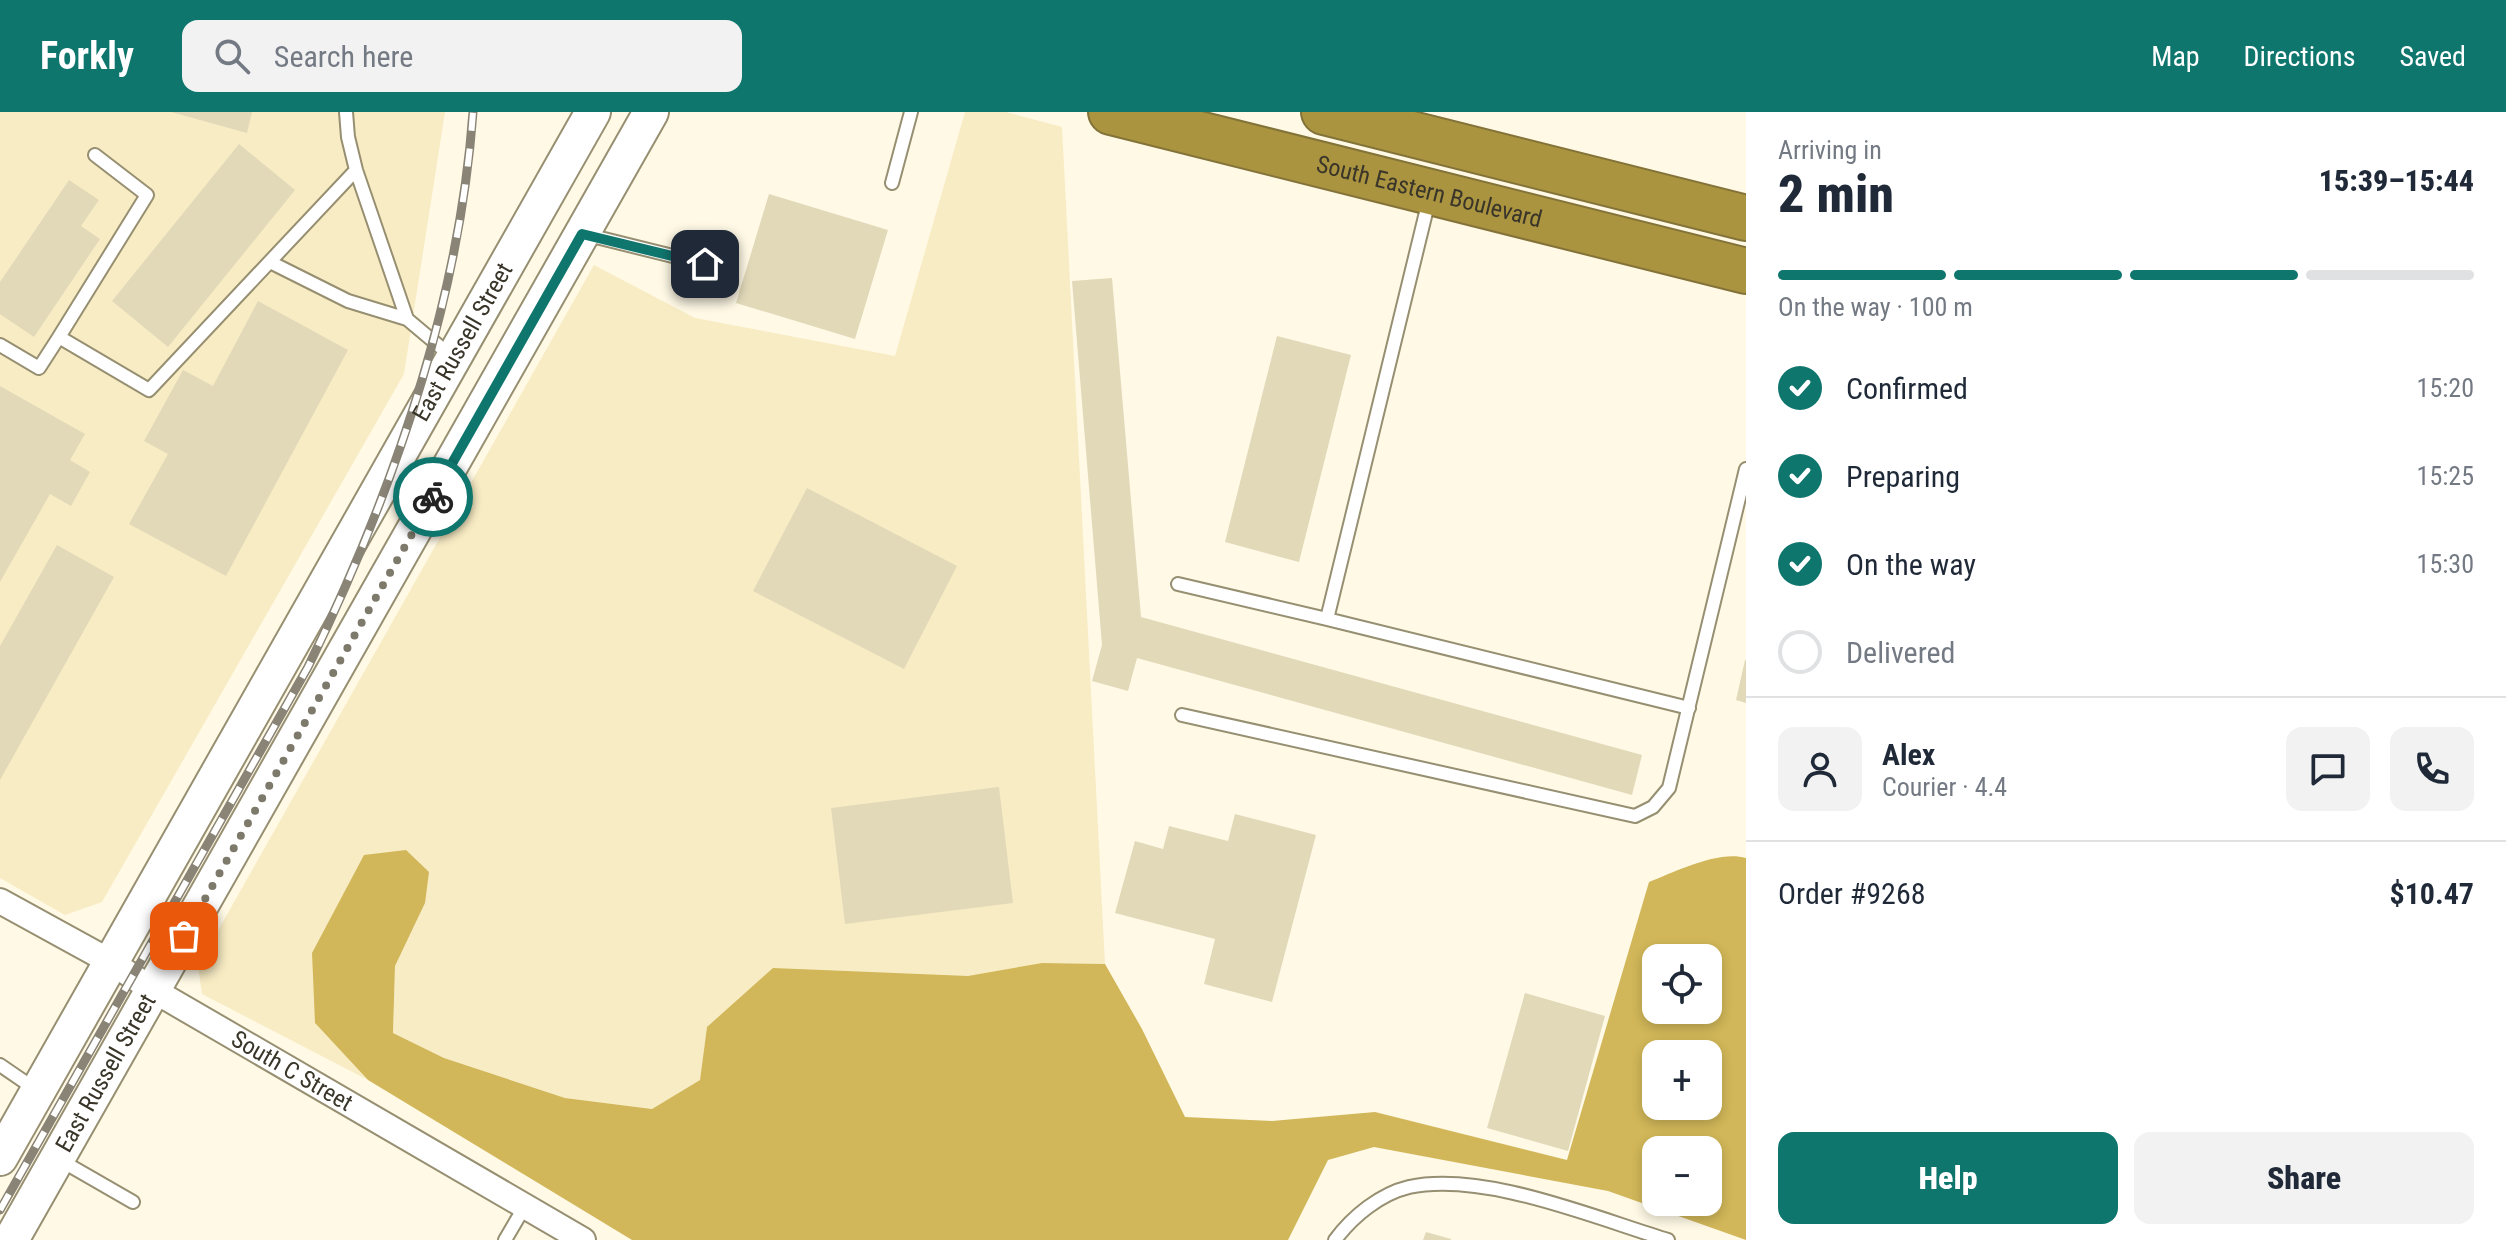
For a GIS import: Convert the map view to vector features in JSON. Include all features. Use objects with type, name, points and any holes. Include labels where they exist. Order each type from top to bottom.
[{"type":"highway","name":"South Eastern Boulevard","points":[[1111,112],[1746,271]]},
{"type":"highway","points":[[1324,112],[1746,218]]},
{"type":"main road","name":"East Russell Street","points":[[0,1158],[593,112]]},
{"type":"main road","name":"East Russell Street","points":[[11,1240],[651,112]]},
{"type":"street","name":"South C Street","points":[[0,901],[111,962],[153,990],[583,1240]]},
{"type":"lane","points":[[346,112],[356,170],[407,319]]},
{"type":"lane","points":[[892,183],[911,112]]},
{"type":"lane","points":[[0,345],[39,368],[147,195],[95,155]]},
{"type":"lane","points":[[59,337],[149,390],[356,170]]},
{"type":"lane","points":[[1327,619],[1431,192]]},
{"type":"lane","points":[[582,234],[705,264]]},
{"type":"lane","points":[[270,262],[348,301],[407,319],[453,358]]},
{"type":"lane","points":[[1182,715],[1635,816],[1653,807],[1669,788],[1746,469]]},
{"type":"lane","points":[[1178,584],[1689,708]]},
{"type":"lane","points":[[0,1065],[38,1091]]},
{"type":"lane","points":[[57,1159],[133,1202]]},
{"type":"lane","points":[[1335,1240],[1370,1205],[1407,1187],[1439,1184],[1485,1186],[1668,1240]]},
{"type":"lane","points":[[505,1240],[525,1206]]},
{"type":"shaded area","points":[[0,112],[445,112],[404,374],[102,902],[65,915],[0,878]]},
{"type":"shaded area","points":[[965,112],[1006,112],[1062,127],[1105,964],[1042,963],[707,1027],[700,1080],[652,1109],[565,1098],[444,1058],[393,1033],[395,966],[425,903],[315,1023],[368,1080],[202,994],[198,966],[594,265],[695,318],[895,356]]},
{"type":"shaded area","points":[[406,850],[429,872],[425,903],[395,966],[393,1033],[444,1058],[565,1098],[652,1109],[700,1080],[707,1027],[773,968],[968,976],[1042,963],[1105,964],[1142,1029],[1185,1117],[1272,1121],[1375,1112],[1567,1160],[1649,882],[1710,859],[1746,858],[1746,1240],[1678,1216],[1722,1216],[1722,1136],[1642,1136],[1642,1203],[1608,1191],[1374,1147],[1328,1160],[1288,1240],[632,1240],[368,1080],[315,1023],[312,953],[364,855]]},
{"type":"building","points":[[171,112],[252,112],[247,133]]},
{"type":"building","points":[[239,144],[295,190],[168,347],[112,301]]},
{"type":"building","points":[[69,180],[99,200],[81,226],[100,239],[34,337],[0,314],[0,282]]},
{"type":"building","points":[[769,194],[888,230],[855,339],[736,303]]},
{"type":"building","points":[[1112,278],[1141,617],[1642,755],[1632,795],[1137,658],[1128,691],[1092,681],[1102,645],[1072,281]]},
{"type":"building","points":[[258,301],[348,350],[226,576],[129,524],[168,454],[144,441],[183,370],[213,386]]},
{"type":"building","points":[[1277,336],[1351,355],[1299,562],[1225,542]]},
{"type":"building","points":[[0,386],[85,434],[70,460],[90,472],[71,506],[50,494],[0,582]]},
{"type":"building","points":[[807,488],[957,566],[904,669],[753,591]]},
{"type":"building","points":[[57,545],[114,577],[0,780],[0,646]]},
{"type":"building","points":[[1746,660],[1746,703],[1736,700]]},
{"type":"building","points":[[999,787],[1013,903],[845,924],[831,808]]},
{"type":"building","points":[[1235,814],[1316,835],[1272,1002],[1204,984],[1215,939],[1115,913],[1135,841],[1163,849],[1169,826],[1228,841]]},
{"type":"building","points":[[1525,993],[1605,1016],[1568,1151],[1487,1128]]},
{"type":"building","points":[[1426,1232],[1451,1239],[1451,1240],[1423,1240]]},
{"type":"railway","points":[[0,1210],[308,667],[339,602],[393,467],[437,327],[453,256],[473,112]]},
{"type":"way so far","points":[[184,936],[433,497]]},
{"type":"route","points":[[433,497],[582,234],[705,264]]}]
